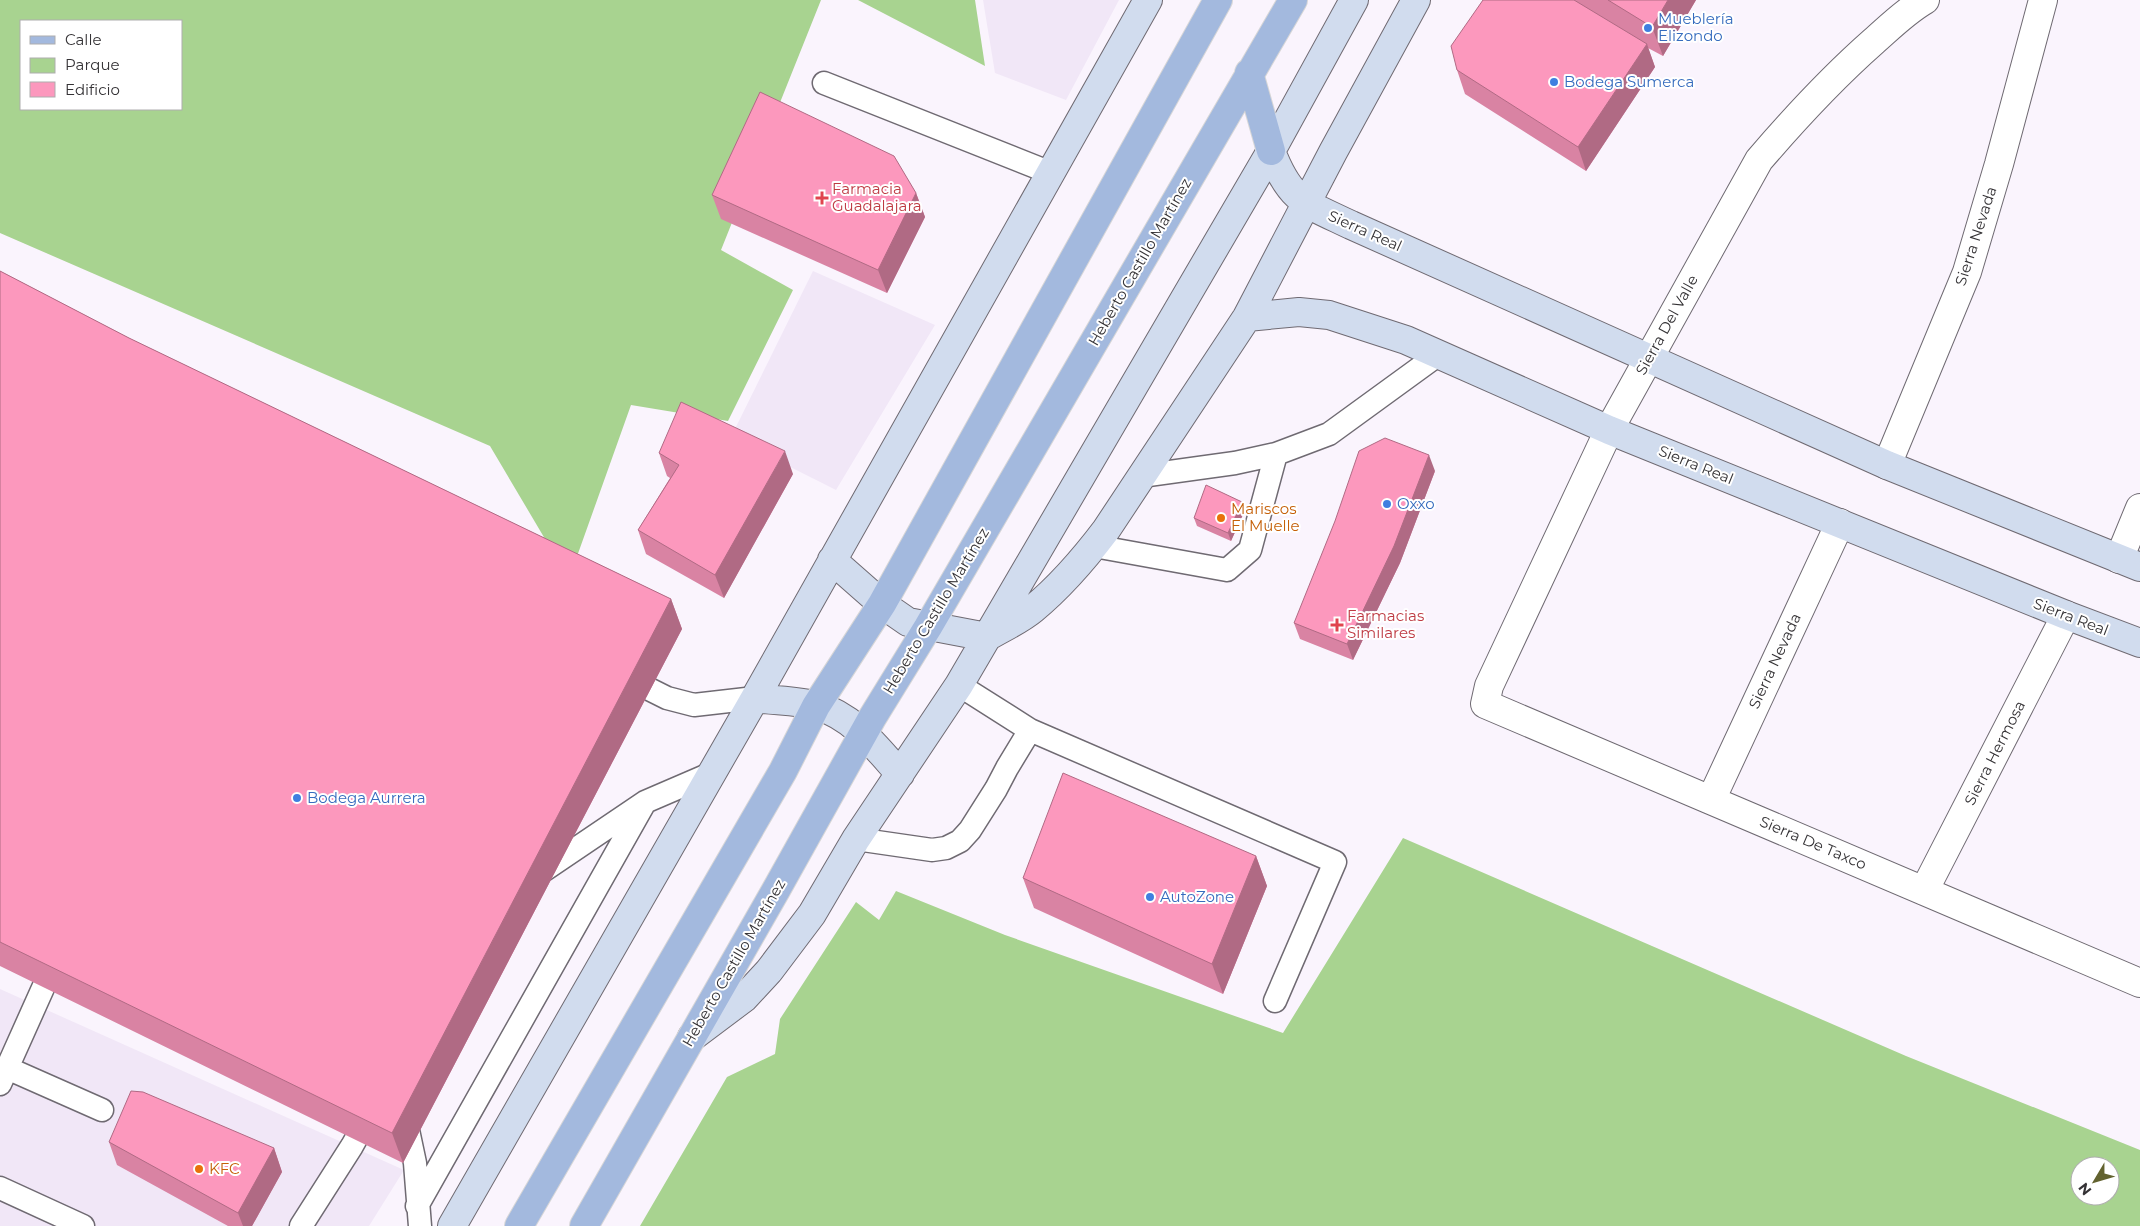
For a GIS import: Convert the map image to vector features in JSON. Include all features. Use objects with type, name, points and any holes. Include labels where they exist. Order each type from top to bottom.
[{"type":"main road","points":[[519,1226],[783,771],[816,706],[882,604],[1218,0]]},
{"type":"main road","name":"Heberto Castillo Martínez","points":[[584,1226],[863,734],[928,627],[1293,0]]},
{"type":"main road","points":[[1249,73],[1270,151]]},
{"type":"street","points":[[452,1226],[710,774],[756,698],[1148,0]]},
{"type":"street","points":[[692,1037],[744,998],[769,971],[812,914],[856,839],[959,685],[1270,151],[1354,0]]},
{"type":"street","points":[[832,560],[882,604],[908,622],[988,637],[1032,610],[1061,584],[1094,546],[1247,317],[1416,0]]},
{"type":"street","name":"Sierra Del Valle","points":[[1485,704],[1489,686],[1609,430],[1759,160],[1840,71],[1911,9],[1925,0]]},
{"type":"street","name":"Sierra Nevada","points":[[1887,465],[1967,272],[1999,164],[2043,0]]},
{"type":"street","name":"Sierra Real","points":[[1270,151],[1279,173],[1288,187],[1306,204],[1647,359],[1887,465],[2130,563]]},
{"type":"street","name":"Sierra Real","points":[[1247,317],[1299,312],[1329,316],[1406,340],[1609,430],[2066,615],[2140,643]]},
{"type":"street","points":[[2130,563],[2140,508]]},
{"type":"street","name":"Sierra Nevada","points":[[1711,800],[1840,523]]},
{"type":"street","name":"Sierra Hermosa","points":[[1924,890],[2066,615]]},
{"type":"street","points":[[756,698],[816,706],[838,715],[863,734],[900,774]]},
{"type":"street","name":"Sierra De Taxco","points":[[1485,704],[2140,982]]},
{"type":"lane","points":[[824,83],[1051,173]]},
{"type":"lane","points":[[1141,476],[1235,463],[1276,454],[1328,434],[1439,354]]},
{"type":"lane","points":[[1094,546],[1227,570],[1250,550],[1276,454]]},
{"type":"lane","points":[[607,675],[667,698],[694,705],[756,698]]},
{"type":"lane","points":[[959,685],[1030,730],[1335,862],[1275,1001]]},
{"type":"lane","points":[[856,839],[932,850],[946,848],[960,841],[996,789],[1030,730]]},
{"type":"lane","points":[[519,888],[645,802],[710,774]]},
{"type":"lane","points":[[406,1226],[419,1216],[645,802]]},
{"type":"lane","points":[[65,940],[4,1076],[102,1110]]},
{"type":"lane","points":[[407,1093],[408,1130],[415,1163],[419,1216]]},
{"type":"lane","points":[[302,1226],[352,1146],[380,1094]]},
{"type":"lane","points":[[0,1188],[83,1226]]},
{"type":"shaded area","points":[[983,0],[1119,0],[1066,100],[995,73]]},
{"type":"shaded area","points":[[813,271],[935,325],[836,490],[731,437]]},
{"type":"shaded area","points":[[0,989],[404,1170],[369,1226],[0,1226]]},
{"type":"green space","points":[[0,0],[821,0],[721,250],[793,290],[728,421],[631,405],[575,562],[548,544],[490,446],[0,233]]},
{"type":"green space","points":[[858,0],[975,0],[985,66]]},
{"type":"green space","points":[[1403,838],[1906,1056],[2140,1150],[2140,1226],[640,1226],[727,1077],[775,1054],[780,1019],[856,902],[879,920],[896,891],[1005,935],[1283,1033]]},
{"type":"building","name":"Bodega Sumerca","points":[[1483,0],[1574,0],[1647,44],[1578,147],[1457,70],[1451,46]]},
{"type":"building","points":[[1608,0],[1668,0],[1652,27]]},
{"type":"building","name":"Farmacia Guadalajara","points":[[760,92],[894,156],[916,193],[878,270],[712,195]]},
{"type":"building","name":"Bodega Aurrera","points":[[0,271],[129,338],[671,599],[392,1133],[0,942]]},
{"type":"building","points":[[681,402],[785,451],[715,575],[638,530],[679,465],[659,453]]},
{"type":"building","points":[[1385,438],[1429,455],[1394,546],[1347,644],[1294,623],[1335,521],[1359,451]]},
{"type":"building","name":"Mariscos El Muelle","points":[[1206,485],[1242,502],[1228,533],[1194,518]]},
{"type":"building","name":"AutoZone","points":[[1063,773],[1256,856],[1212,964],[1023,878]]},
{"type":"building","name":"KFC","points":[[131,1091],[143,1092],[274,1148],[238,1213],[109,1142]]},
{"type":"place","name":"Mueblería Elizondo","points":[[1648,28]]},
{"type":"place","name":"Bodega Sumerca","points":[[1554,82]]},
{"type":"place","name":"Farmacia Guadalajara","points":[[822,198]]},
{"type":"place","name":"Oxxo","points":[[1387,504]]},
{"type":"place","name":"Mariscos El Muelle","points":[[1221,518]]},
{"type":"place","name":"Farmacias Similares","points":[[1337,625]]},
{"type":"place","name":"Bodega Aurrera","points":[[297,798]]},
{"type":"place","name":"AutoZone","points":[[1150,897]]},
{"type":"place","name":"KFC","points":[[199,1169]]}]
